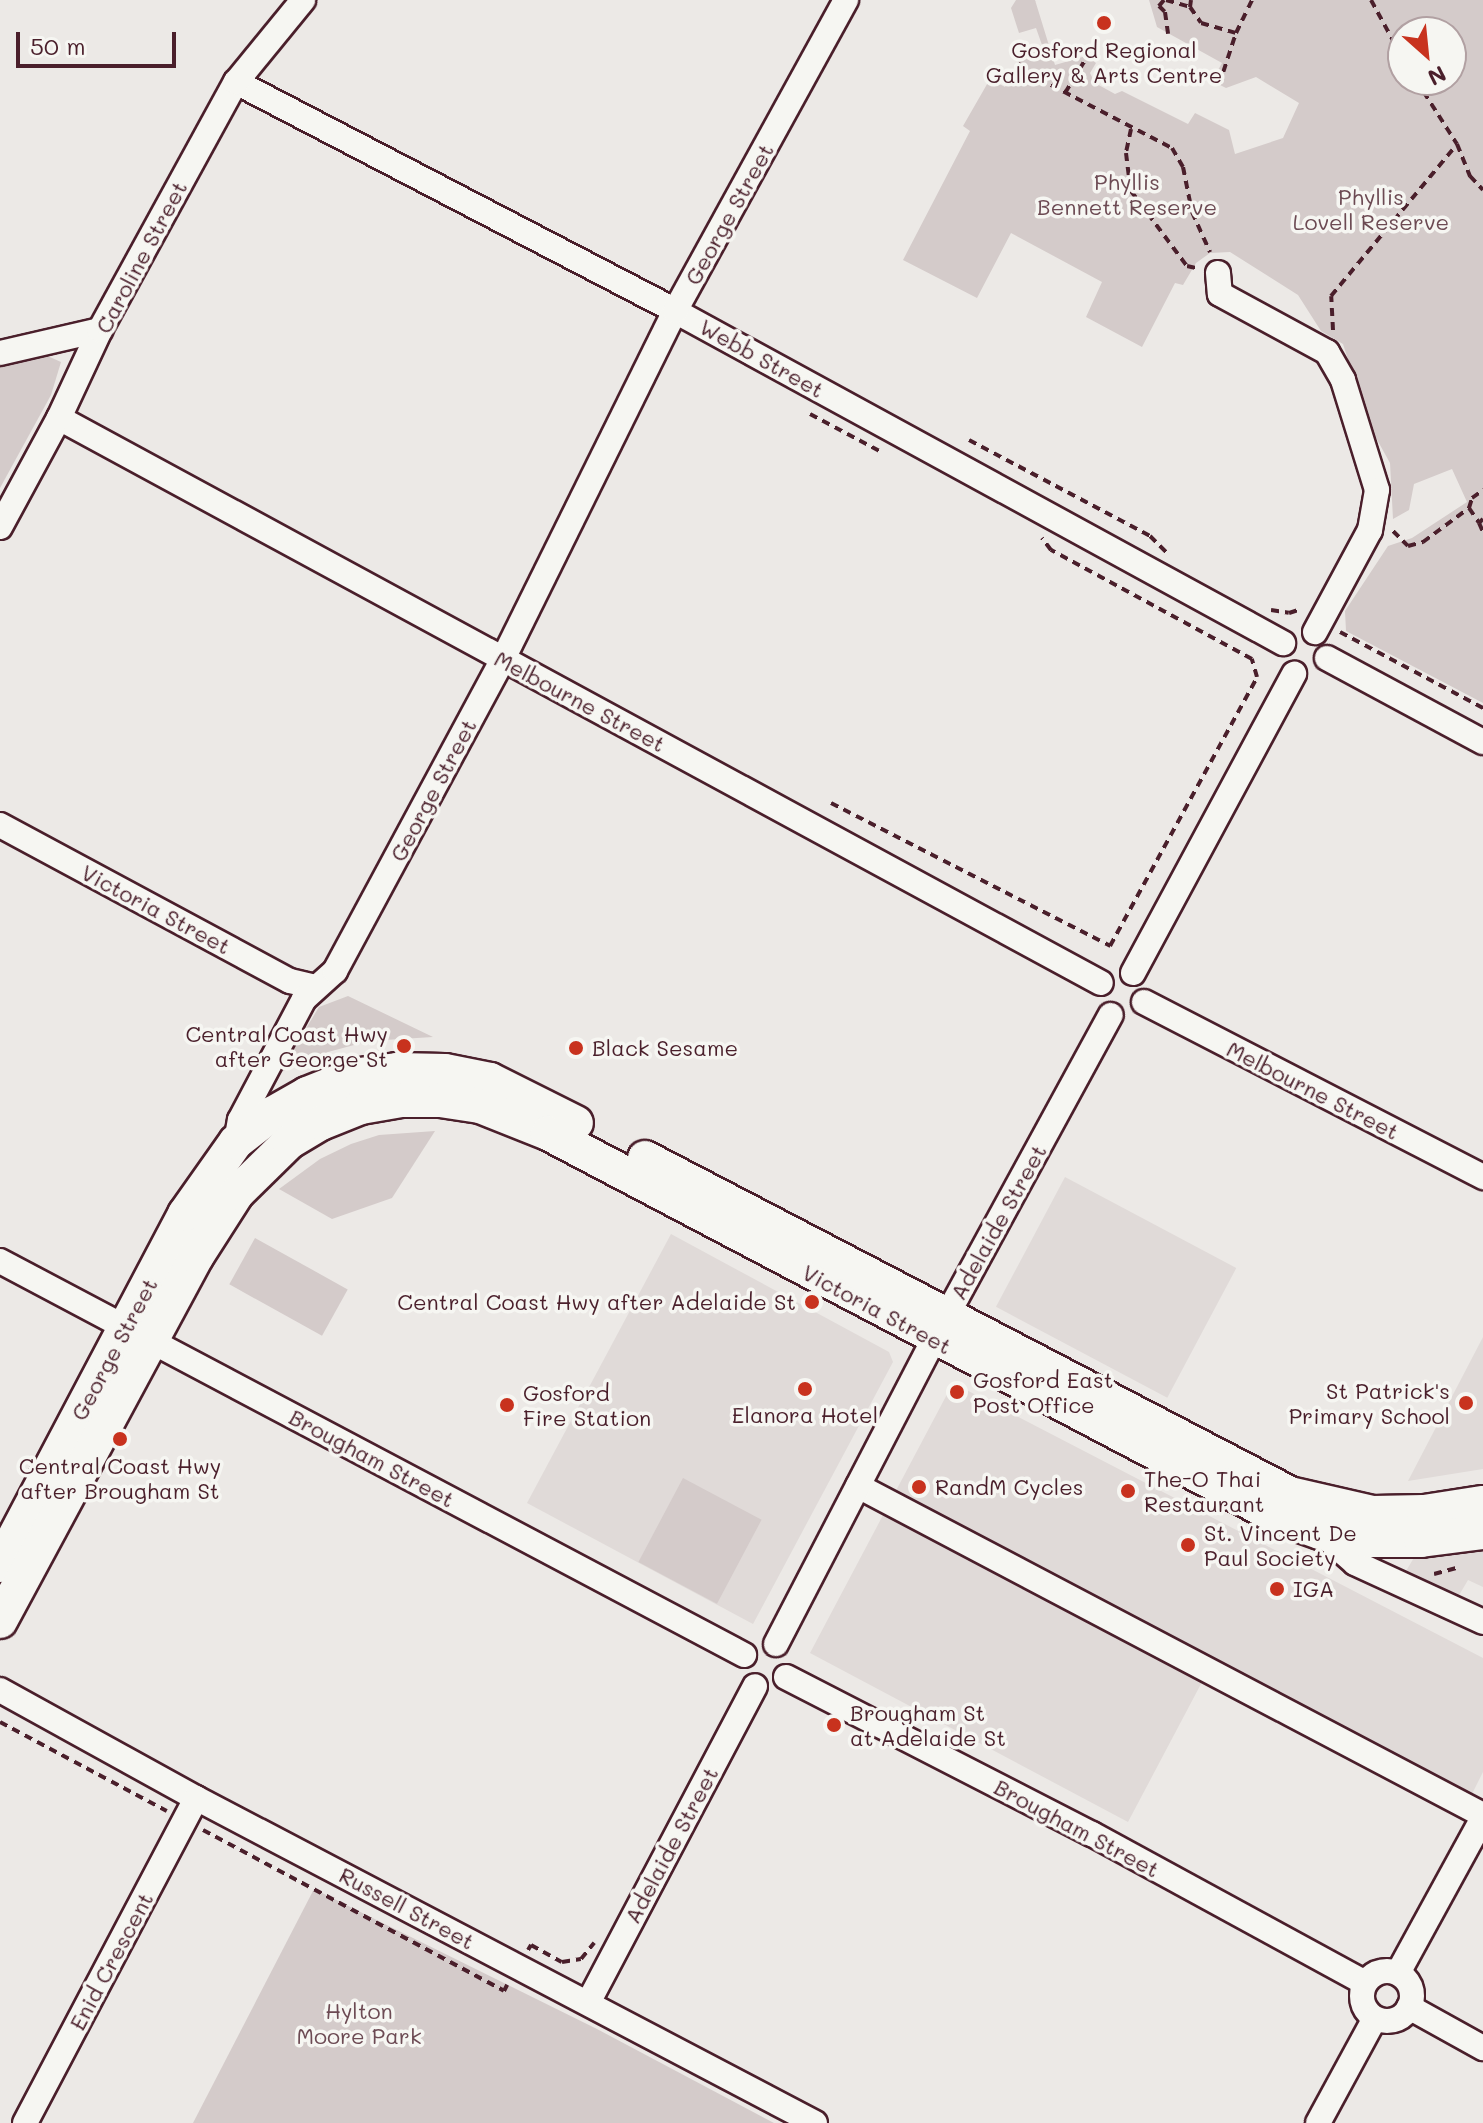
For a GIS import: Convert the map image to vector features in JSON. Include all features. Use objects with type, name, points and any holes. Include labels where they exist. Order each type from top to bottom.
[{"type":"highway","name":"Victoria Street","points":[[236,1142],[272,1114],[307,1094],[352,1076],[397,1070],[445,1071],[490,1080],[1280,1518],[1325,1519]]},
{"type":"highway","name":"Victoria Street","points":[[260,1167],[289,1142],[321,1123],[361,1107],[427,1100],[480,1106],[548,1133],[940,1328]]},
{"type":"highway","name":"George Street","points":[[0,1621],[140,1335],[185,1214],[236,1142]]},
{"type":"highway","name":"George Street","points":[[0,1565],[140,1335],[214,1227],[260,1167]]},
{"type":"highway","points":[[1325,1519],[1373,1513],[1424,1512],[1483,1503]]},
{"type":"highway","points":[[1325,1519],[1370,1540],[1421,1540],[1483,1532]]},
{"type":"street","name":"Caroline Street","points":[[0,527],[59,418],[100,330],[236,82],[303,0]]},
{"type":"street","name":"George Street","points":[[236,1142],[240,1120],[304,999],[335,971],[503,659],[675,311],[846,0]]},
{"type":"street","name":"Webb Street","points":[[236,82],[675,311],[1283,643]]},
{"type":"street","points":[[1218,273],[1220,294],[1327,352],[1343,380],[1377,490],[1370,530],[1315,632]]},
{"type":"street","points":[[0,353],[100,330]]},
{"type":"street","name":"Melbourne Street","points":[[59,418],[1101,983]]},
{"type":"street","points":[[1300,629],[1315,632],[1325,643],[1327,658],[1314,674],[1294,674],[1284,664],[1283,643],[1300,629]]},
{"type":"street","points":[[1327,658],[1483,742]]},
{"type":"street","points":[[1133,973],[1294,674]]},
{"type":"street","name":"Victoria Street","points":[[0,825],[290,981],[315,987]]},
{"type":"street","points":[[1111,973],[1133,973],[1142,982],[1144,1002],[1134,1014],[1111,1015],[1101,1005],[1101,983],[1111,973]]},
{"type":"street","name":"Melbourne Street","points":[[1144,1002],[1483,1177]]},
{"type":"street","name":"Adelaide Street","points":[[776,1644],[940,1328],[1111,1015]]},
{"type":"street","name":"Brougham Street","points":[[0,1261],[744,1655]]},
{"type":"street","points":[[858,1486],[1483,1816],[1398,1973]]},
{"type":"street","name":"Victoria Street","points":[[1325,1519],[1355,1563],[1483,1622]]},
{"type":"street","points":[[762,1642],[776,1644],[789,1662],[786,1677],[769,1689],[755,1686],[742,1669],[744,1655],[762,1642]]},
{"type":"street","name":"Brougham Street","points":[[786,1677],[1080,1828],[1365,1983]]},
{"type":"street","name":"Adelaide Street","points":[[588,2003],[755,1686]]},
{"type":"street","name":"Russell Street","points":[[0,1690],[196,1798],[815,2123]]},
{"type":"street","name":"Enid Crescent","points":[[25,2123],[196,1798]]},
{"type":"street","points":[[1376,1973],[1398,1973],[1411,1992],[1409,2007],[1391,2021],[1375,2018],[1362,1999],[1365,1983],[1376,1973]]},
{"type":"street","points":[[1409,2007],[1483,2048]]},
{"type":"street","points":[[1318,2123],[1375,2018]]},
{"type":"path","points":[[1168,34],[1165,12],[1159,6],[1165,0],[1190,7],[1201,23],[1236,33]]},
{"type":"path","points":[[1190,7],[1191,0]]},
{"type":"path","points":[[1219,85],[1236,33],[1252,0]]},
{"type":"path","points":[[1371,0],[1387,30]]},
{"type":"path","points":[[1065,93],[1087,57]]},
{"type":"path","points":[[1018,63],[1026,72],[1172,148],[1183,167],[1192,212],[1218,273]]},
{"type":"path","points":[[1426,96],[1457,144],[1470,176],[1483,190]]},
{"type":"path","points":[[1131,129],[1126,153],[1131,191],[1187,266],[1218,273]]},
{"type":"path","points":[[1327,352],[1333,334],[1331,296],[1457,144]]},
{"type":"path","points":[[810,414],[890,456]]},
{"type":"path","points":[[969,440],[1150,536],[1173,558]]},
{"type":"path","points":[[1389,528],[1408,546],[1423,542],[1469,508],[1472,498],[1483,490]]},
{"type":"path","points":[[1469,508],[1481,521],[1483,532]]},
{"type":"path","points":[[831,803],[1110,946],[1257,677],[1252,659],[1051,550],[1038,533]]},
{"type":"path","points":[[1267,609],[1289,613],[1308,606]]},
{"type":"path","points":[[1343,621],[1340,631],[1347,636],[1483,708]]},
{"type":"path","points":[[0,1722],[168,1811]]},
{"type":"path","points":[[202,1829],[504,1991]]},
{"type":"path","points":[[531,1945],[562,1962],[581,1959],[592,1942]]},
{"type":"shaded area","points":[[1065,1177],[1236,1268],[1167,1398],[996,1307]]},
{"type":"shaded area","points":[[671,1234],[889,1352],[893,1362],[753,1624],[527,1503]]},
{"type":"shaded area","name":"St Patrick's Primary School","points":[[1483,1337],[1483,1469],[1408,1481]]},
{"type":"shaded area","points":[[953,1383],[1483,1658],[1483,1772],[1464,1810],[1202,1682],[1128,1822],[810,1653]]},
{"type":"shaded area","points":[[1483,1545],[1483,1587],[1468,1580],[1458,1597],[1406,1571],[1415,1556]]},
{"type":"green space","points":[[1016,0],[1035,0],[1055,65],[1086,56],[1096,63],[1090,73],[1095,83],[1115,94],[1122,91],[1188,124],[1195,113],[1229,130],[1235,154],[1283,138],[1299,103],[1256,77],[1226,88],[1212,81],[1222,63],[1157,27],[1149,0],[1483,0],[1483,703],[1346,631],[1345,611],[1388,546],[1412,538],[1467,502],[1452,469],[1414,484],[1409,510],[1393,519],[1390,463],[1370,427],[1343,344],[1321,331],[1298,295],[1230,252],[1210,253],[1196,263],[1183,285],[1175,283],[1142,347],[1086,317],[1102,282],[1011,233],[977,298],[903,260],[970,131],[963,126],[990,79],[1005,87],[1024,51],[1042,45],[1036,28],[1019,33],[1011,8]]},
{"type":"green space","points":[[41,353],[61,362],[51,395],[0,488],[0,364]]},
{"type":"green space","points":[[348,996],[433,1037],[369,1041],[328,1052],[279,1073],[319,1007]]},
{"type":"green space","points":[[435,1131],[392,1198],[332,1219],[279,1189],[320,1159],[351,1144],[379,1135]]},
{"type":"green space","points":[[255,1238],[348,1289],[322,1336],[229,1284]]},
{"type":"green space","points":[[683,1478],[762,1520],[717,1604],[638,1562]]},
{"type":"green space","name":"Hylton Moore Park","points":[[314,1889],[597,2029],[774,2123],[193,2123]]},
{"type":"place","name":"Gosford Regional Gallery & Arts Centre","points":[[1104,23]]},
{"type":"place","name":"Central Coast Hwy after George St","points":[[404,1046]]},
{"type":"place","name":"Black Sesame","points":[[576,1048]]},
{"type":"place","name":"Central Coast Hwy after Adelaide St","points":[[812,1302]]},
{"type":"place","name":"Elanora Hotel","points":[[805,1389]]},
{"type":"place","name":"Gosford East Post Office","points":[[957,1392]]},
{"type":"place","name":"St Patrick's Primary School","points":[[1466,1403]]},
{"type":"place","name":"Gosford Fire Station","points":[[507,1405]]},
{"type":"place","name":"Central Coast Hwy after Brougham St","points":[[120,1439]]},
{"type":"place","name":"RandM Cycles","points":[[919,1487]]},
{"type":"place","name":"The-O Thai Restaurant","points":[[1128,1491]]},
{"type":"place","name":"St. Vincent De Paul Society","points":[[1188,1545]]},
{"type":"place","name":"IGA","points":[[1277,1589]]},
{"type":"place","name":"Brougham St at Adelaide St","points":[[834,1725]]},
{"type":"park label","name":"Phyllis Bennett Reserve","points":[[1127,194]]},
{"type":"park label","name":"Phyllis Lovell Reserve","points":[[1371,208]]}]
